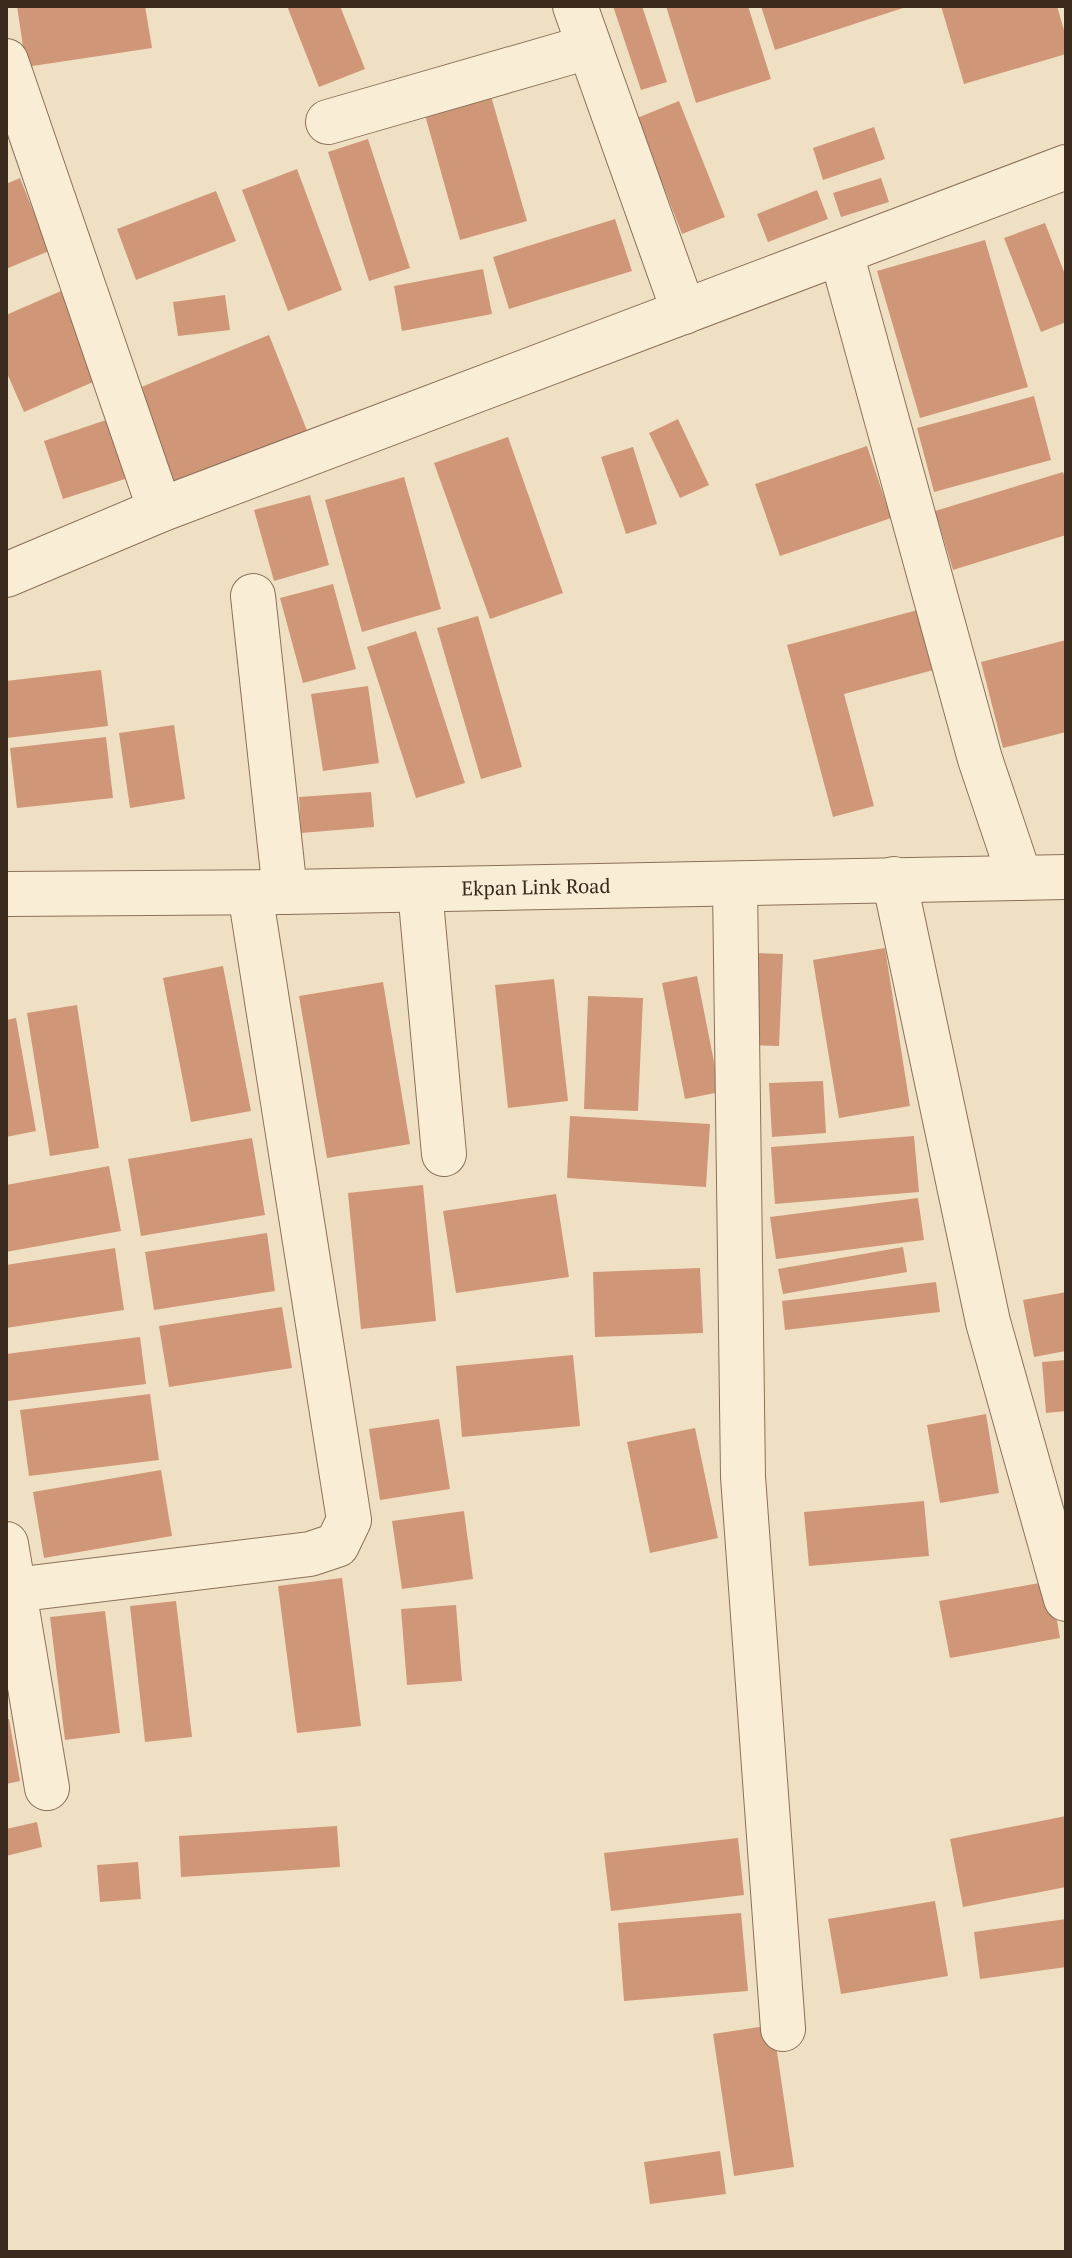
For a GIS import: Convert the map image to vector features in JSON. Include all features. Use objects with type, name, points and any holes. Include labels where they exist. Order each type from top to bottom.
[{"type":"street","points":[[575,6],[684,312]]},
{"type":"street","points":[[328,122],[588,47]]},
{"type":"street","points":[[6,61],[160,510]]},
{"type":"street","points":[[6,575],[160,510],[1066,167]]},
{"type":"street","points":[[841,253],[980,759],[1020,878]]},
{"type":"street","points":[[14,1590],[310,1554],[337,1545],[349,1520],[268,892],[253,596]]},
{"type":"street","name":"Ekpan Link Road","points":[[6,894],[735,885],[1066,877]]},
{"type":"street","points":[[894,879],[988,1322],[1066,1599]]},
{"type":"street","points":[[735,885],[743,1477],[783,2029]]},
{"type":"street","points":[[420,890],[444,1154]]},
{"type":"street","points":[[6,1544],[47,1788]]},
{"type":"building","points":[[17,6],[145,6],[152,48],[26,67]]},
{"type":"building","points":[[287,6],[340,6],[365,69],[319,87]]},
{"type":"building","points":[[613,6],[642,6],[667,82],[641,90]]},
{"type":"building","points":[[666,6],[748,6],[771,79],[696,103]]},
{"type":"building","points":[[761,6],[906,6],[906,7],[775,50]]},
{"type":"building","points":[[941,6],[1057,6],[1066,37],[1066,54],[964,84]]},
{"type":"building","points":[[491,96],[527,221],[460,240],[425,115]]},
{"type":"building","points":[[679,101],[725,217],[682,234],[637,118]]},
{"type":"building","points":[[874,127],[885,159],[823,180],[813,148]]},
{"type":"building","points":[[368,139],[410,268],[369,281],[328,152]]},
{"type":"building","points":[[297,169],[342,290],[288,311],[242,190]]},
{"type":"building","points":[[20,178],[49,251],[6,269],[6,184]]},
{"type":"building","points":[[881,178],[889,202],[841,217],[833,193]]},
{"type":"building","points":[[817,190],[828,219],[768,242],[757,214]]},
{"type":"building","points":[[216,191],[236,241],[136,280],[117,229]]},
{"type":"building","points":[[615,219],[632,271],[509,309],[493,257]]},
{"type":"building","points":[[1045,223],[1066,277],[1066,322],[1041,332],[1004,238]]},
{"type":"building","points":[[985,240],[1028,387],[920,418],[877,271]]},
{"type":"building","points":[[483,269],[492,314],[402,331],[394,286]]},
{"type":"building","points":[[61,291],[100,379],[24,412],[6,371],[6,315]]},
{"type":"building","points":[[225,295],[230,330],[178,336],[173,302]]},
{"type":"building","points":[[269,335],[308,433],[173,488],[134,390]]},
{"type":"building","points":[[1034,396],[1051,460],[934,492],[917,428]]},
{"type":"building","points":[[109,419],[128,478],[63,499],[44,441]]},
{"type":"building","points":[[678,419],[709,485],[680,498],[649,433]]},
{"type":"building","points":[[508,437],[563,593],[490,619],[434,463]]},
{"type":"building","points":[[867,446],[891,518],[780,556],[755,484]]},
{"type":"building","points":[[633,447],[657,524],[626,534],[601,457]]},
{"type":"building","points":[[1063,472],[1066,481],[1066,535],[953,570],[935,511]]},
{"type":"building","points":[[404,477],[441,609],[362,632],[325,500]]},
{"type":"building","points":[[310,495],[329,565],[274,581],[254,510]]},
{"type":"building","points":[[333,584],[356,669],[303,683],[280,598]]},
{"type":"building","points":[[925,608],[941,668],[844,694],[874,806],[833,817],[787,645]]},
{"type":"building","points":[[478,616],[522,767],[481,779],[437,628]]},
{"type":"building","points":[[416,631],[465,783],[416,798],[367,647]]},
{"type":"building","points":[[1066,640],[1066,732],[1003,748],[981,662]]},
{"type":"building","points":[[101,670],[108,726],[7,738],[6,681]]},
{"type":"building","points":[[368,686],[379,763],[323,771],[311,694]]},
{"type":"building","points":[[174,725],[185,799],[130,808],[119,733]]},
{"type":"building","points":[[106,737],[113,798],[17,808],[10,748]]},
{"type":"building","points":[[371,792],[374,827],[301,833],[299,797]]},
{"type":"building","points":[[885,948],[910,1106],[839,1118],[813,960]]},
{"type":"building","points":[[754,953],[783,954],[779,1046],[750,1045]]},
{"type":"building","points":[[223,966],[251,1111],[191,1122],[163,978]]},
{"type":"building","points":[[697,976],[720,1092],[685,1099],[662,983]]},
{"type":"building","points":[[554,979],[568,1101],[508,1108],[495,985]]},
{"type":"building","points":[[383,982],[410,1144],[327,1158],[299,996]]},
{"type":"building","points":[[588,996],[643,998],[638,1111],[584,1109]]},
{"type":"building","points":[[77,1005],[99,1148],[50,1156],[27,1013]]},
{"type":"building","points":[[16,1018],[36,1131],[6,1137],[6,1020]]},
{"type":"building","points":[[823,1081],[826,1133],[772,1137],[769,1083]]},
{"type":"building","points":[[570,1116],[710,1124],[706,1187],[567,1178]]},
{"type":"building","points":[[914,1136],[919,1192],[775,1204],[771,1147]]},
{"type":"building","points":[[252,1138],[265,1215],[141,1236],[128,1159]]},
{"type":"building","points":[[109,1166],[121,1231],[6,1252],[6,1185]]},
{"type":"building","points":[[423,1185],[436,1321],[361,1329],[348,1193]]},
{"type":"building","points":[[556,1194],[569,1277],[456,1293],[443,1211]]},
{"type":"building","points":[[918,1198],[924,1240],[776,1259],[770,1217]]},
{"type":"building","points":[[267,1233],[275,1291],[154,1310],[145,1252]]},
{"type":"building","points":[[903,1247],[907,1272],[783,1294],[778,1269]]},
{"type":"building","points":[[115,1248],[124,1310],[6,1328],[6,1265]]},
{"type":"building","points":[[700,1268],[703,1333],[595,1337],[593,1272]]},
{"type":"building","points":[[936,1282],[940,1312],[785,1330],[782,1301]]},
{"type":"building","points":[[1066,1292],[1066,1351],[1034,1357],[1023,1300]]},
{"type":"building","points":[[282,1307],[292,1368],[169,1387],[159,1326]]},
{"type":"building","points":[[140,1337],[146,1384],[8,1401],[6,1354]]},
{"type":"building","points":[[573,1355],[580,1426],[462,1437],[456,1366]]},
{"type":"building","points":[[1066,1360],[1066,1411],[1046,1413],[1042,1362]]},
{"type":"building","points":[[150,1394],[159,1460],[29,1476],[20,1410]]},
{"type":"building","points":[[986,1414],[999,1493],[940,1503],[927,1425]]},
{"type":"building","points":[[439,1419],[450,1489],[380,1500],[369,1429]]},
{"type":"building","points":[[695,1428],[718,1538],[650,1553],[627,1442]]},
{"type":"building","points":[[161,1470],[172,1536],[44,1558],[33,1492]]},
{"type":"building","points":[[924,1501],[929,1556],[809,1566],[804,1512]]},
{"type":"building","points":[[464,1511],[473,1579],[402,1589],[392,1521]]},
{"type":"building","points":[[342,1578],[361,1726],[297,1733],[278,1586]]},
{"type":"building","points":[[1050,1581],[1060,1638],[950,1658],[939,1601]]},
{"type":"building","points":[[176,1601],[192,1737],[145,1742],[130,1606]]},
{"type":"building","points":[[456,1605],[462,1681],[407,1685],[401,1609]]},
{"type":"building","points":[[105,1611],[120,1733],[65,1740],[50,1617]]},
{"type":"building","points":[[6,1719],[9,1719],[20,1781],[6,1784]]},
{"type":"building","points":[[1066,1816],[1066,1887],[963,1907],[950,1839]]},
{"type":"building","points":[[37,1822],[42,1847],[6,1856],[6,1829]]},
{"type":"building","points":[[337,1826],[340,1867],[181,1877],[179,1836]]},
{"type":"building","points":[[738,1838],[744,1895],[611,1911],[604,1853]]},
{"type":"building","points":[[138,1862],[141,1899],[100,1902],[97,1865]]},
{"type":"building","points":[[935,1901],[948,1976],[841,1994],[828,1919]]},
{"type":"building","points":[[741,1913],[748,1991],[624,2001],[618,1923]]},
{"type":"building","points":[[1066,1919],[1066,1967],[980,1979],[974,1932]]},
{"type":"building","points":[[773,2025],[794,2167],[734,2176],[713,2034]]},
{"type":"building","points":[[720,2151],[726,2194],[650,2204],[644,2162]]}]
